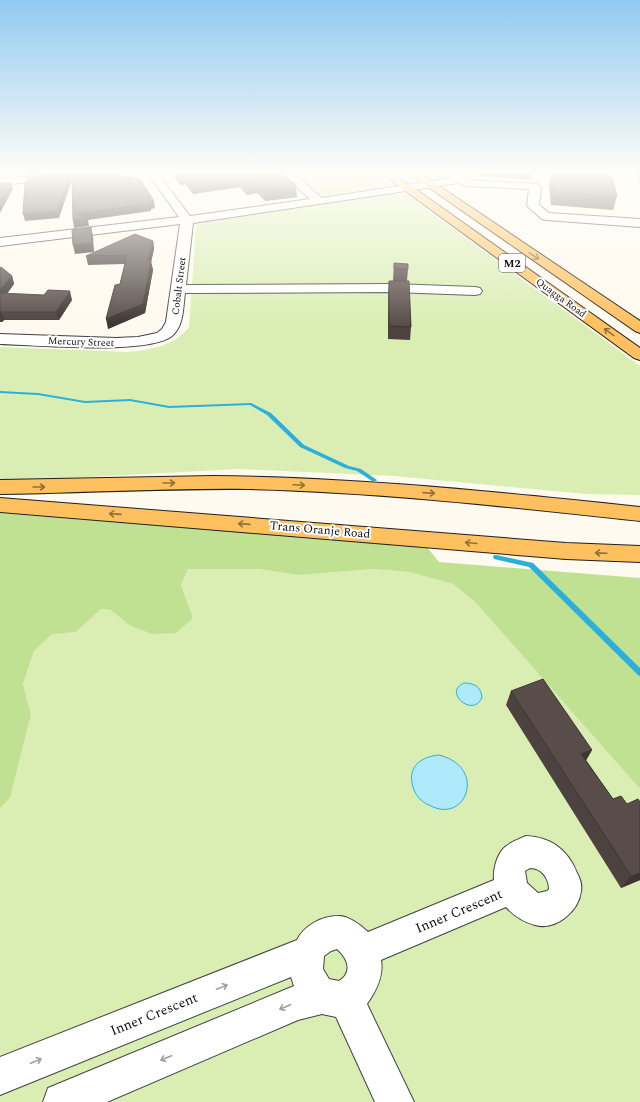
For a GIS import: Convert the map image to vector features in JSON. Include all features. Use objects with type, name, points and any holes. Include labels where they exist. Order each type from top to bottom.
[{"type":"main road","name":"Quagga Road","points":[[455,222],[640,355]]},
{"type":"main road","name":"Quagga Road","points":[[485,222],[640,328]]},
{"type":"main road","points":[[0,487],[58,487],[146,483],[283,484],[387,490],[512,500],[640,514]]},
{"type":"main road","points":[[512,500],[640,501]]},
{"type":"main road","name":"Trans Oranje Road","points":[[0,505],[566,551],[640,554]]},
{"type":"street","points":[[0,242],[166,222]]},
{"type":"street","name":"Cobalt Street","points":[[162,336],[168,332],[174,322],[187,222]]},
{"type":"street","points":[[178,289],[393,288],[475,291]]},
{"type":"street","name":"Mercury Street","points":[[0,339],[128,343],[147,341],[162,336]]},
{"type":"street","name":"Inner Crescent","points":[[362,951],[512,889]]},
{"type":"street","points":[[62,1102],[297,1002],[334,997],[355,992],[361,984],[365,973],[365,962],[362,951],[356,942],[339,932],[329,932],[320,936],[312,943],[307,953],[305,964],[307,975],[311,985],[334,997],[395,1102]]},
{"type":"street","name":"Inner Crescent","points":[[0,1076],[307,953]]},
{"type":"green space","points":[[209,222],[445,222],[640,366],[640,495],[585,494],[394,476],[239,469],[31,480],[0,480],[0,347],[128,352],[161,346],[177,339],[189,327],[196,227],[199,224]]},
{"type":"green space","points":[[0,513],[427,547],[439,562],[640,578],[640,789],[476,603],[453,584],[409,572],[374,569],[299,575],[259,569],[188,569],[181,585],[193,618],[176,633],[152,634],[129,625],[111,610],[101,609],[76,632],[52,634],[34,651],[23,684],[31,715],[10,798],[0,808]]},
{"type":"green space","points":[[188,569],[259,569],[299,575],[374,569],[409,572],[453,584],[476,603],[640,789],[640,1102],[0,1102],[0,808],[10,798],[31,715],[23,684],[34,651],[52,633],[76,632],[101,609],[111,610],[129,625],[193,618],[181,585]]},
{"type":"water","points":[[464,683],[476,686],[480,690],[482,697],[478,703],[467,705],[458,697],[456,692],[458,687]]},
{"type":"water","points":[[439,755],[454,761],[463,771],[467,782],[466,792],[461,802],[453,808],[442,809],[424,802],[417,795],[412,783],[413,770],[416,765],[425,758]]},
{"type":"building","points":[[91,227],[92,243],[73,245],[72,230]]},
{"type":"building","points":[[135,234],[153,241],[148,261],[151,261],[143,304],[106,319],[115,285],[120,284],[127,255],[86,256]]},
{"type":"building","points":[[394,263],[408,264],[408,269],[394,269]]},
{"type":"building","points":[[1,267],[12,276],[0,290],[0,268]]},
{"type":"building","points":[[389,281],[409,281],[411,327],[389,326]]},
{"type":"building","points":[[48,290],[70,291],[56,312],[0,313],[0,293],[44,295]]},
{"type":"building","points":[[543,679],[592,750],[581,754],[613,799],[621,796],[627,804],[638,799],[640,802],[640,873],[631,876],[511,691]]},
{"type":"waterway","points":[[0,392],[38,394],[85,402],[130,400],[169,407],[251,404],[269,414],[302,446],[347,467],[359,470],[374,480]]},
{"type":"waterway","points":[[496,557],[531,565],[640,673]]}]
